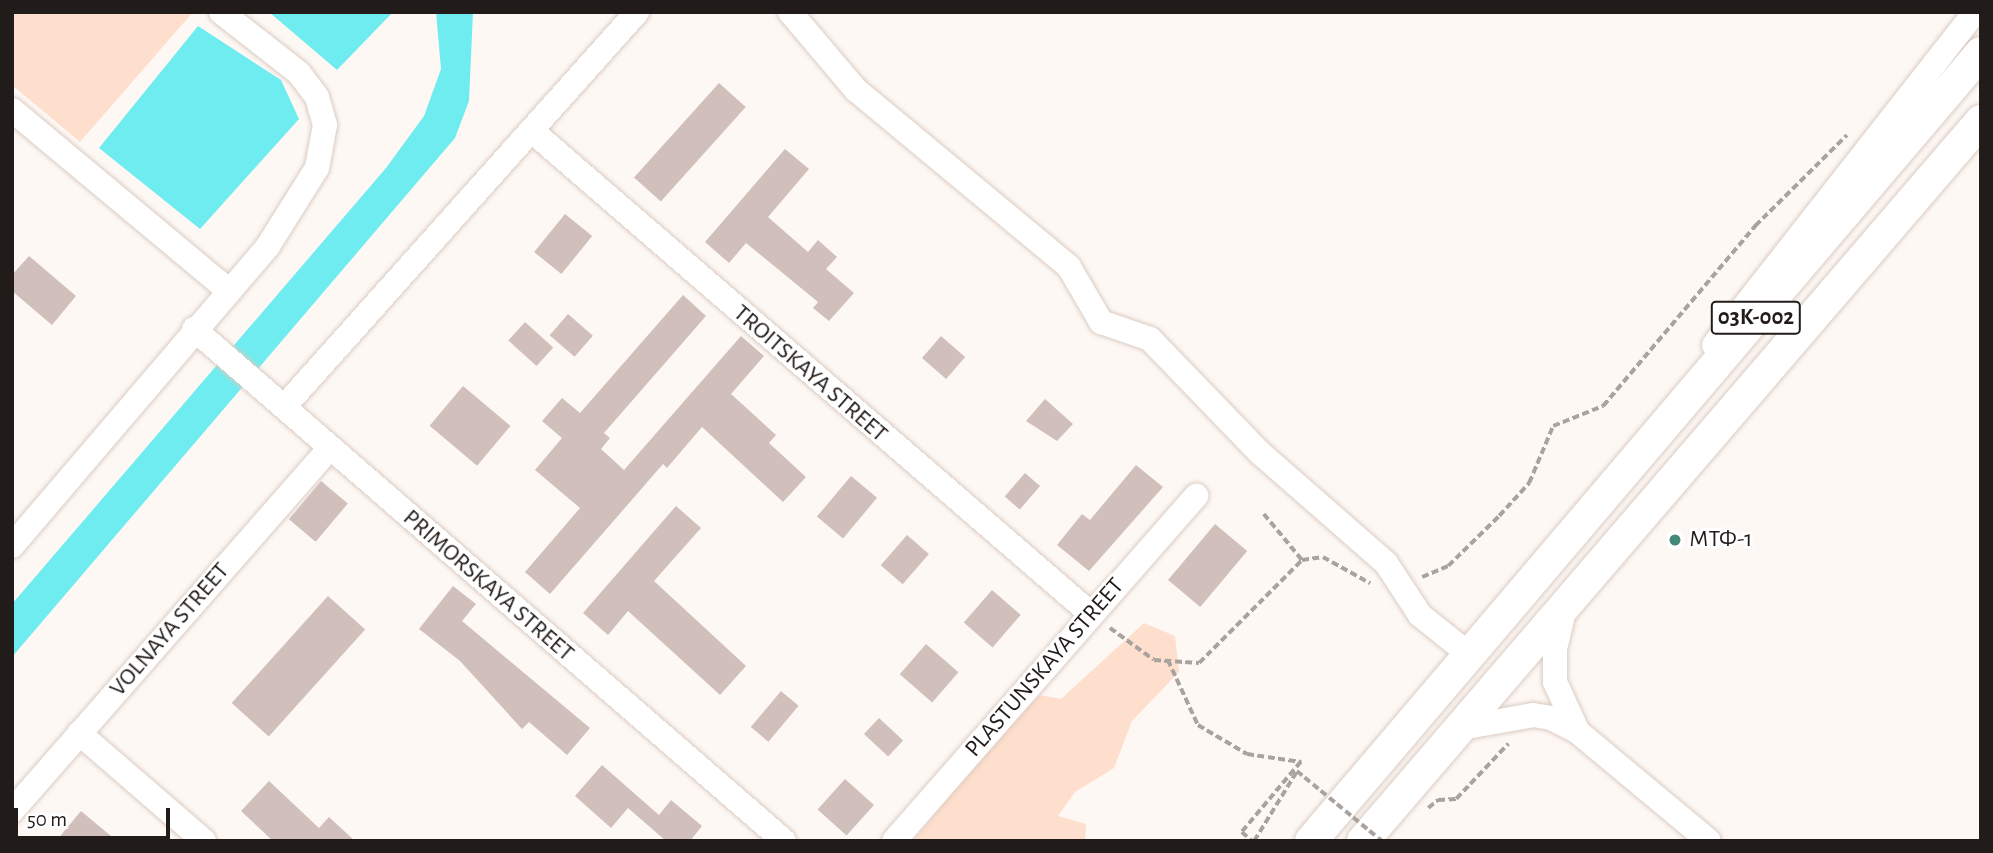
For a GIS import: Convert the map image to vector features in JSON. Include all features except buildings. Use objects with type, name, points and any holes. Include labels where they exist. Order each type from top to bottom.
[{"type":"main road","name":"03К-002","points":[[1311,841],[1981,53]]},
{"type":"main road","name":"03К-002","points":[[1363,841],[1981,121]]},
{"type":"street","points":[[12,546],[298,206],[317,167],[325,125],[317,97],[299,73],[221,12]]},
{"type":"street","points":[[284,407],[637,12]]},
{"type":"street","points":[[790,12],[856,90],[1061,259],[1101,322],[1150,340],[1250,443],[1403,584],[1420,615],[1470,655]]},
{"type":"street","points":[[1677,411],[1697,366],[1975,12]]},
{"type":"street","points":[[12,110],[227,289]]},
{"type":"street","name":"TROITSKAYA STREET","points":[[532,131],[1091,614]]},
{"type":"street","name":"PRIMORSKAYA STREET","points":[[194,329],[258,383],[329,449],[784,841]]},
{"type":"street","name":"VOLNAYA STREET","points":[[12,811],[329,449]]},
{"type":"street","name":"PLASTUNSKAYA STREET","points":[[894,841],[1196,496]]},
{"type":"street","points":[[1565,607],[1555,649],[1555,682],[1578,732]]},
{"type":"street","points":[[1461,728],[1533,715],[1578,732],[1709,841]]},
{"type":"street","points":[[79,733],[204,841]]},
{"type":"path","points":[[1091,614],[1154,660],[1199,663],[1211,654],[1302,559],[1323,556],[1373,584],[1403,584],[1448,566],[1529,483],[1553,426],[1603,406],[1755,226],[1854,126]]},
{"type":"path","points":[[1264,514],[1302,559]]},
{"type":"path","points":[[1168,659],[1198,725],[1247,754],[1301,762],[1242,832],[1253,841],[1297,771],[1382,841]]},
{"type":"path","points":[[1438,800],[1456,799],[1497,751],[1517,739]]},
{"type":"shaded area","points":[[12,12],[193,12],[80,142],[12,85]]},
{"type":"shaded area","points":[[1144,623],[1175,636],[1179,672],[1132,721],[1114,768],[1075,792],[1058,816],[1086,824],[1085,841],[913,841],[1002,731],[1040,695],[1061,699]]},
{"type":"water","points":[[269,12],[393,12],[337,70]]},
{"type":"water","points":[[436,12],[473,12],[469,101],[455,138],[12,657],[12,604],[386,168],[424,116],[441,69]]},
{"type":"water","points":[[198,26],[281,80],[299,119],[200,229],[99,148]]},
{"type":"place","name":"МТФ-1","points":[[1675,540]]}]
